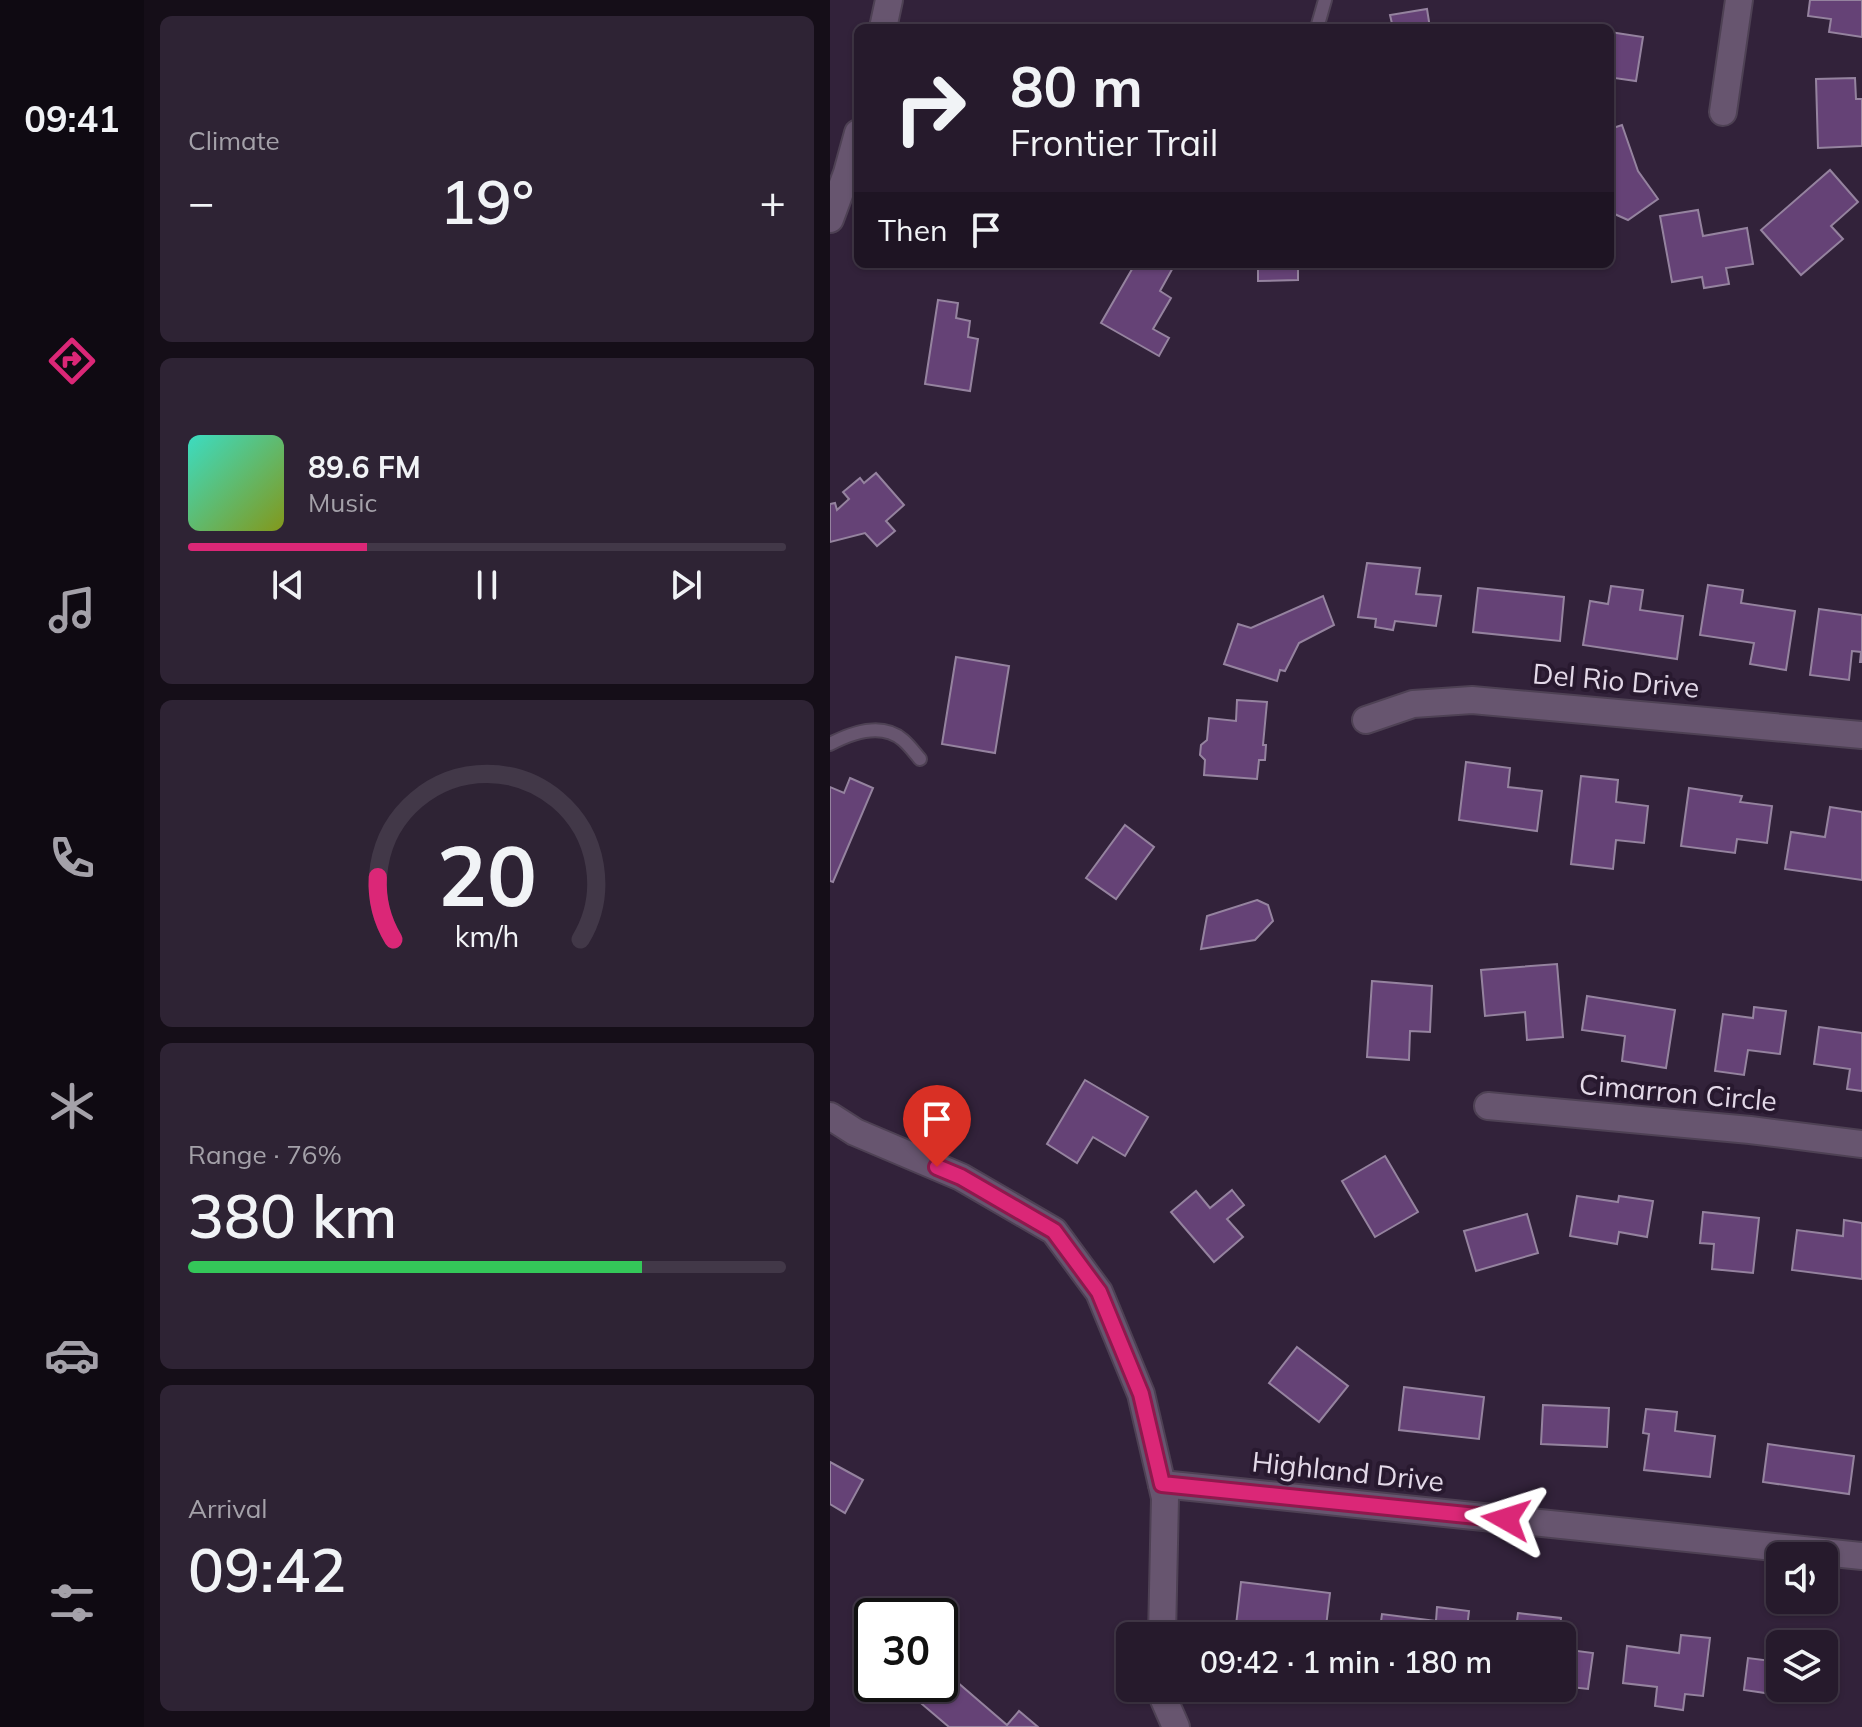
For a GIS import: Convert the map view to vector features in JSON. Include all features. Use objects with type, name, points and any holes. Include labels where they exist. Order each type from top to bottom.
[{"type":"street","points":[[884,24],[889,0]]},
{"type":"street","points":[[1723,112],[1739,0]]},
{"type":"street","points":[[830,219],[854,143]]},
{"type":"street","name":"Del Rio Drive","points":[[1366,720],[1413,704],[1472,700],[1862,735]]},
{"type":"street","name":"Cimarron Circle","points":[[1488,1106],[1862,1144]]},
{"type":"street","points":[[830,1116],[855,1132],[961,1177],[1054,1231],[1099,1292],[1141,1394],[1165,1498],[1162,1622]]},
{"type":"street","name":"Highland Drive","points":[[1162,1484],[1862,1556]]},
{"type":"street","points":[[1165,1702],[1176,1727]]},
{"type":"lane","points":[[1318,24],[1325,0]]},
{"type":"lane","points":[[830,744],[851,733],[872,730],[900,737],[920,759]]},
{"type":"building","points":[[1810,0],[1862,0],[1862,37],[1829,32],[1831,19],[1808,16]]},
{"type":"building","points":[[1427,9],[1429,24],[1392,24],[1390,15]]},
{"type":"building","points":[[1614,33],[1643,37],[1636,81],[1615,78],[1614,83]]},
{"type":"building","points":[[1855,78],[1856,99],[1862,99],[1862,146],[1818,148],[1816,79]]},
{"type":"building","points":[[1622,125],[1638,171],[1658,199],[1628,220],[1614,214],[1614,128]]},
{"type":"building","points":[[1830,170],[1858,202],[1831,226],[1843,239],[1801,275],[1761,230]]},
{"type":"building","points":[[1698,210],[1703,236],[1747,228],[1753,264],[1726,268],[1729,284],[1704,288],[1702,277],[1672,282],[1660,216]]},
{"type":"building","points":[[1133,268],[1173,268],[1160,291],[1171,298],[1153,329],[1169,338],[1159,356],[1101,323]]},
{"type":"building","points":[[1258,268],[1298,268],[1298,280],[1258,281]]},
{"type":"building","points":[[938,300],[958,303],[956,318],[970,321],[968,337],[978,339],[970,391],[925,384]]},
{"type":"building","points":[[876,473],[904,505],[886,521],[895,531],[877,546],[865,533],[830,542],[830,504],[835,503],[837,510],[849,499],[843,492],[860,478],[864,483]]},
{"type":"building","points":[[1367,563],[1420,568],[1416,594],[1441,596],[1436,626],[1395,621],[1393,630],[1375,627],[1376,619],[1358,617]]},
{"type":"building","points":[[1708,585],[1743,590],[1741,603],[1795,611],[1786,670],[1750,664],[1754,643],[1700,635]]},
{"type":"building","points":[[1611,586],[1643,590],[1640,610],[1683,616],[1677,659],[1583,645],[1590,601],[1608,604]]},
{"type":"building","points":[[1478,588],[1564,597],[1560,641],[1473,632]]},
{"type":"building","points":[[1323,596],[1334,625],[1299,643],[1285,671],[1280,670],[1277,681],[1224,664],[1238,624],[1251,628]]},
{"type":"building","points":[[1819,609],[1862,615],[1862,662],[1861,652],[1852,651],[1849,680],[1810,675]]},
{"type":"building","points":[[956,657],[1009,666],[995,753],[942,744]]},
{"type":"building","points":[[1237,700],[1267,702],[1263,745],[1266,745],[1265,760],[1259,760],[1257,779],[1204,775],[1205,760],[1200,755],[1201,745],[1207,740],[1209,718],[1236,721]]},
{"type":"building","points":[[1466,762],[1510,768],[1508,787],[1542,791],[1537,831],[1459,820]]},
{"type":"building","points":[[1581,776],[1618,780],[1616,802],[1648,806],[1644,843],[1616,840],[1613,869],[1571,864]]},
{"type":"building","points":[[850,778],[873,788],[833,882],[830,881],[830,787],[844,793]]},
{"type":"building","points":[[1689,788],[1742,796],[1740,802],[1772,806],[1767,843],[1737,839],[1735,853],[1681,846]]},
{"type":"building","points":[[1830,807],[1862,812],[1862,880],[1785,869],[1791,832],[1825,837]]},
{"type":"building","points":[[1125,825],[1154,847],[1116,899],[1086,878]]},
{"type":"building","points":[[1257,900],[1268,905],[1273,921],[1255,940],[1201,949],[1207,916]]},
{"type":"building","points":[[1557,964],[1563,1037],[1527,1040],[1525,1012],[1485,1016],[1481,970]]},
{"type":"building","points":[[1372,981],[1432,986],[1430,1032],[1410,1031],[1409,1060],[1367,1057]]},
{"type":"building","points":[[1587,996],[1675,1010],[1666,1068],[1622,1061],[1625,1036],[1582,1030]]},
{"type":"building","points":[[1754,1007],[1786,1011],[1780,1054],[1748,1050],[1744,1075],[1715,1071],[1723,1014],[1753,1018]]},
{"type":"building","points":[[1819,1027],[1862,1033],[1862,1091],[1847,1089],[1850,1069],[1814,1064]]},
{"type":"building","points":[[1085,1080],[1148,1117],[1125,1156],[1093,1137],[1077,1163],[1047,1144]]},
{"type":"building","points":[[1385,1156],[1418,1212],[1375,1237],[1342,1181]]},
{"type":"building","points":[[1232,1190],[1244,1205],[1227,1219],[1243,1237],[1214,1262],[1171,1212],[1196,1191],[1210,1208]]},
{"type":"building","points":[[1577,1196],[1618,1202],[1619,1196],[1653,1201],[1647,1237],[1619,1232],[1617,1244],[1570,1236]]},
{"type":"building","points":[[1703,1212],[1759,1218],[1753,1273],[1712,1269],[1714,1244],[1700,1243]]},
{"type":"building","points":[[1527,1214],[1538,1253],[1476,1271],[1464,1231]]},
{"type":"building","points":[[1844,1220],[1862,1223],[1862,1279],[1792,1270],[1797,1230],[1843,1236]]},
{"type":"building","points":[[1297,1347],[1348,1386],[1319,1422],[1269,1383]]},
{"type":"building","points":[[1404,1387],[1484,1397],[1479,1439],[1399,1430]]},
{"type":"building","points":[[1543,1405],[1609,1408],[1607,1447],[1541,1444]]},
{"type":"building","points":[[1646,1409],[1677,1412],[1675,1431],[1715,1436],[1710,1477],[1644,1470],[1649,1434],[1643,1433]]},
{"type":"building","points":[[1768,1444],[1854,1456],[1849,1494],[1763,1482]]},
{"type":"building","points":[[830,1462],[863,1480],[845,1513],[830,1504]]},
{"type":"building","points":[[1241,1582],[1330,1593],[1327,1622],[1236,1622]]},
{"type":"building","points":[[1437,1607],[1469,1611],[1468,1622],[1381,1622],[1382,1614],[1436,1621]]},
{"type":"building","points":[[1518,1613],[1561,1618],[1561,1622],[1517,1622]]},
{"type":"building","points":[[1681,1635],[1710,1638],[1703,1696],[1685,1694],[1683,1710],[1655,1706],[1657,1687],[1623,1683],[1627,1646],[1679,1653]]},
{"type":"building","points":[[1576,1651],[1593,1653],[1588,1689],[1576,1688]]},
{"type":"building","points":[[1748,1658],[1766,1660],[1766,1693],[1744,1690]]},
{"type":"building","points":[[958,1683],[1007,1725],[1019,1711],[1038,1727],[949,1727],[920,1702],[958,1702]]},
{"type":"route","points":[[937,1167],[961,1177],[1054,1231],[1099,1292],[1141,1394],[1162,1484],[1506,1519]]}]
